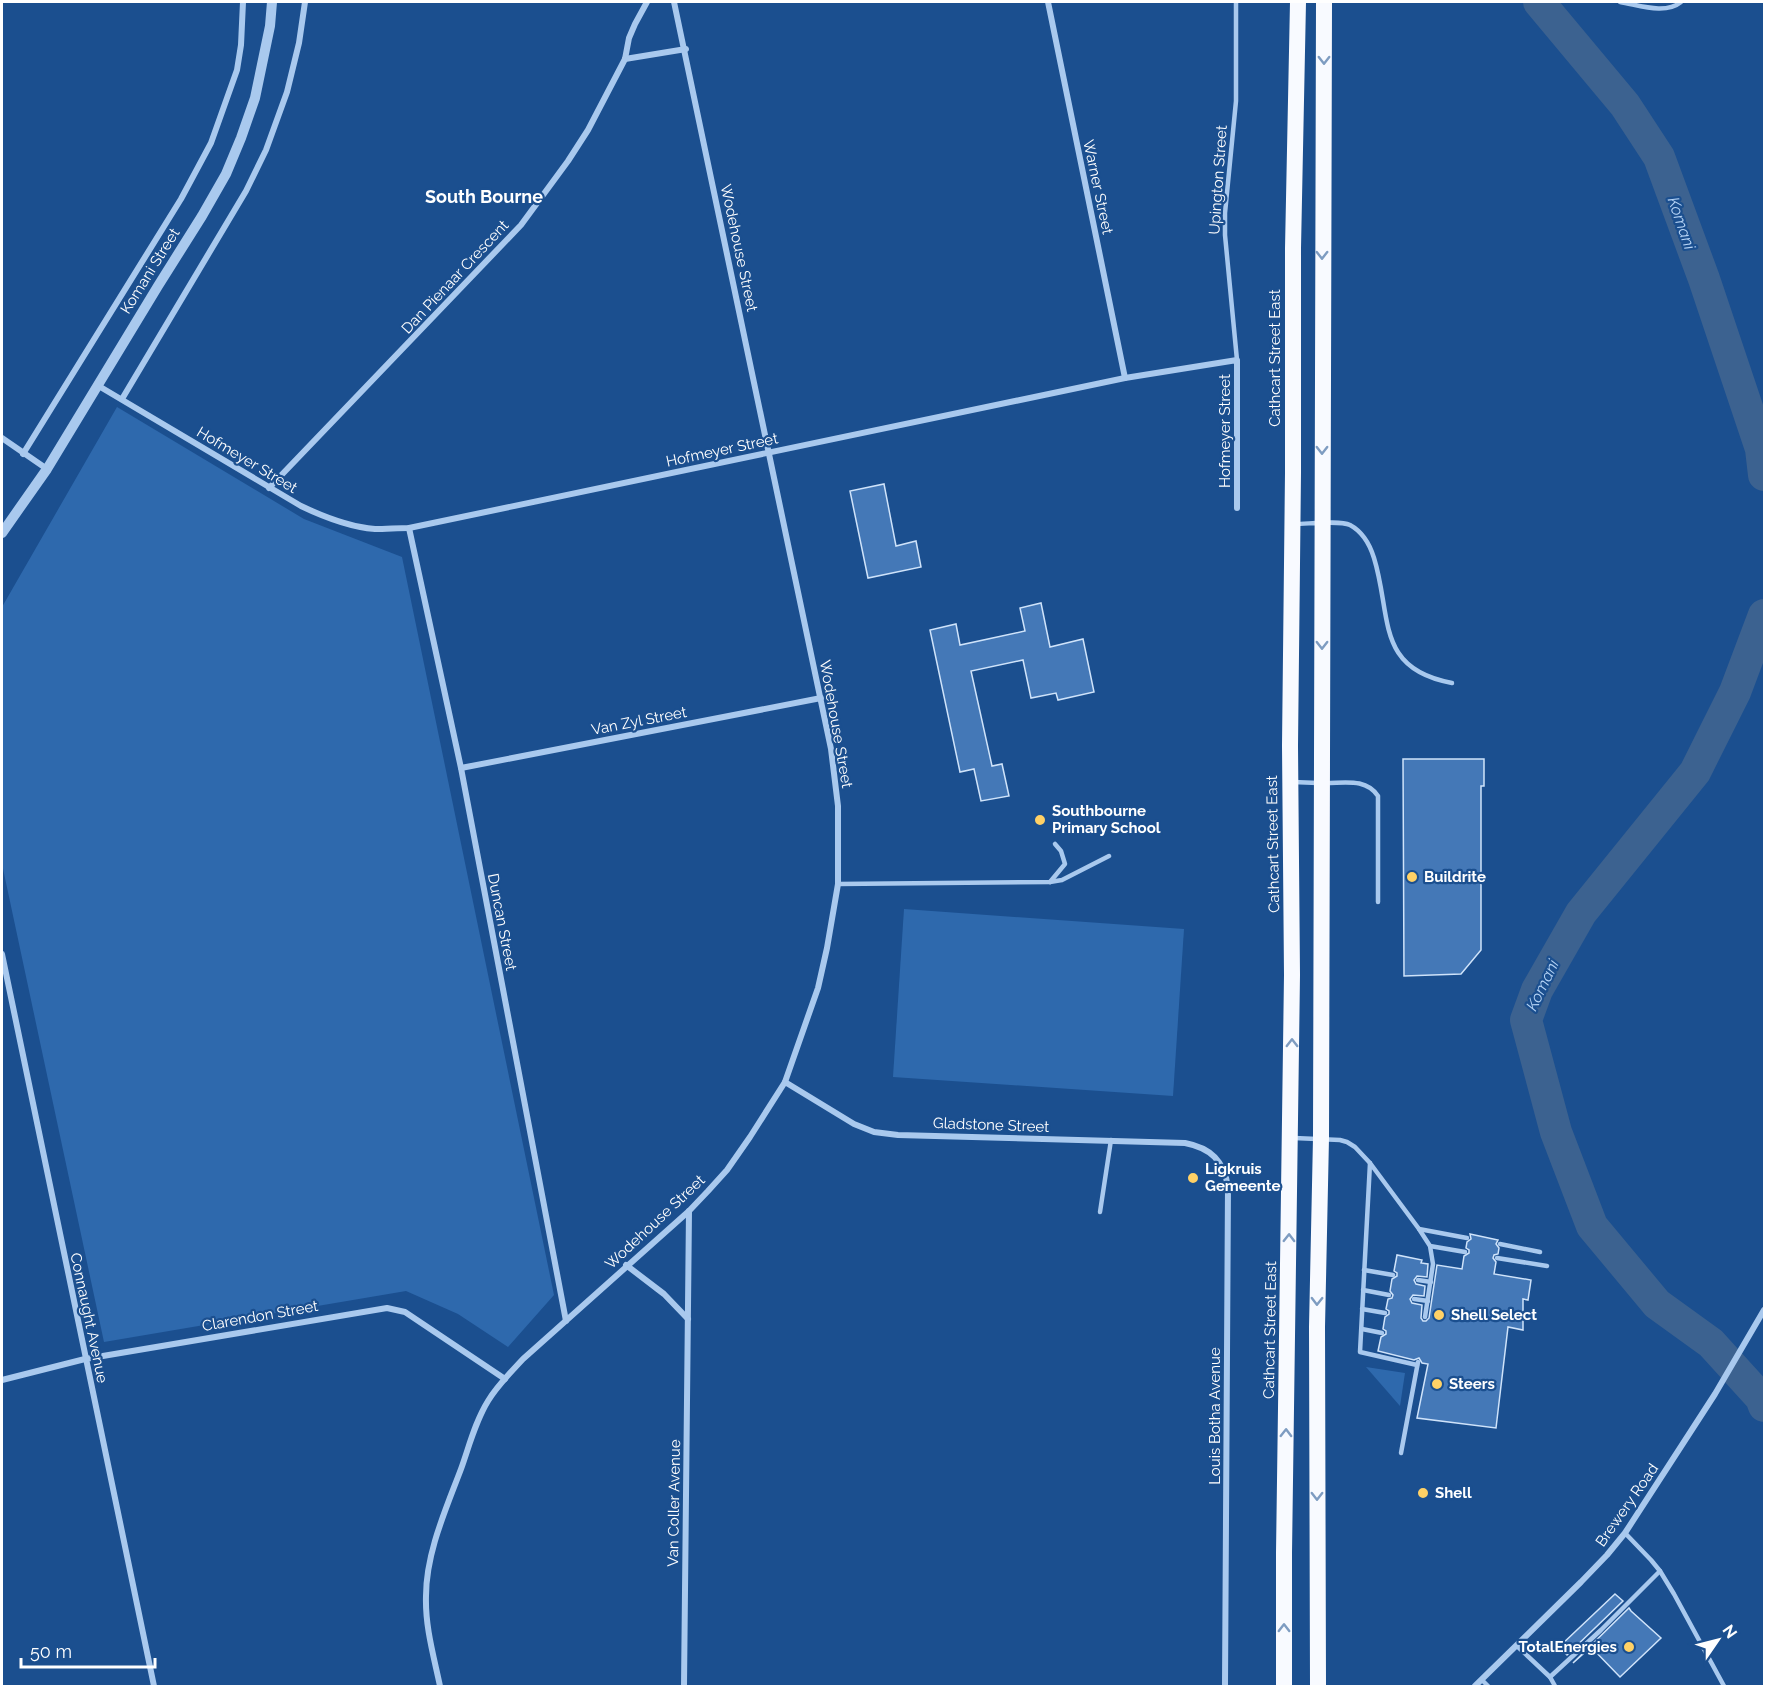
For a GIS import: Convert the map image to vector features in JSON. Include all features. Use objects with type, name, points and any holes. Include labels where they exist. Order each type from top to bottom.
[{"type":"highway","name":"Cathcart Street East","points":[[1284,1686],[1291,1138],[1293,248],[1298,2]]},
{"type":"highway","points":[[1318,1686],[1317,1327],[1321,1138],[1324,2]]},
{"type":"street","name":"Komani Street","points":[[23,454],[181,199],[211,143],[237,70],[243,2]]},
{"type":"street","name":"Komani Street","points":[[2,533],[46,469],[226,174],[242,138],[255,98],[268,37],[272,2]]},
{"type":"street","points":[[122,399],[241,200],[266,150],[286,92],[299,43],[305,2]]},
{"type":"street","name":"Dan Pienaar Crescent","points":[[269,488],[521,225],[588,130],[625,59],[629,39],[647,2]]},
{"type":"street","name":"Wodehouse Street","points":[[440,1686],[427,1616],[427,1574],[440,1526],[476,1427],[488,1401],[523,1359],[689,1211],[727,1170],[750,1137],[785,1082],[818,988],[838,884],[838,806],[831,749],[686,50],[674,2]]},
{"type":"street","name":"Warner Street","points":[[1048,2],[1125,378]]},
{"type":"street","points":[[625,59],[686,50]]},
{"type":"street","name":"Hofmeyer Street","points":[[97,385],[301,506],[324,517],[353,526],[375,529],[409,528],[1125,378],[1237,360],[1237,508]]},
{"type":"street","points":[[2,438],[46,469]]},
{"type":"street","name":"Duncan Street","points":[[409,528],[461,768],[566,1322]]},
{"type":"street","name":"Van Zyl Street","points":[[461,768],[821,698]]},
{"type":"street","name":"Connaught Avenue","points":[[2,954],[154,1686]]},
{"type":"street","name":"Gladstone Street","points":[[785,1082],[846,1119],[874,1132],[898,1135],[1185,1143],[1197,1145],[1208,1152]]},
{"type":"street","name":"Louis Botha Avenue","points":[[1208,1152],[1223,1167],[1228,1188],[1225,1686]]},
{"type":"street","name":"Van Coller Avenue","points":[[684,1686],[689,1211]]},
{"type":"street","points":[[627,1265],[664,1294],[689,1320]]},
{"type":"street","name":"Clarendon Street","points":[[2,1380],[85,1359],[387,1308],[405,1312],[505,1379]]},
{"type":"street","name":"Brewery Road","points":[[1475,1686],[1607,1555],[1625,1533],[1715,1394],[1764,1310]]},
{"type":"lane","name":"Upington Street","points":[[1236,2],[1236,101],[1225,235],[1237,360]]},
{"type":"lane","points":[[1620,2],[1664,9],[1681,2]]},
{"type":"lane","points":[[1292,524],[1346,523],[1357,530],[1371,549],[1377,567],[1387,624],[1397,652],[1413,670],[1439,681],[1452,683]]},
{"type":"lane","points":[[1290,782],[1360,783],[1371,788],[1378,796],[1378,902]]},
{"type":"lane","points":[[1050,882],[1065,864],[1061,851],[1055,844]]},
{"type":"lane","points":[[838,884],[1050,882],[1062,880],[1109,856]]},
{"type":"lane","points":[[1291,1138],[1321,1138],[1347,1142],[1370,1163],[1430,1246],[1433,1264],[1425,1317]]},
{"type":"lane","points":[[1100,1212],[1111,1140]]},
{"type":"lane","points":[[1370,1163],[1360,1352],[1417,1364],[1401,1453]]},
{"type":"lane","points":[[1419,1229],[1467,1238]]},
{"type":"lane","points":[[1500,1244],[1540,1252]]},
{"type":"lane","points":[[1430,1246],[1465,1252]]},
{"type":"lane","points":[[1497,1257],[1547,1266]]},
{"type":"lane","points":[[1364,1270],[1393,1275]]},
{"type":"lane","points":[[1418,1280],[1431,1282]]},
{"type":"lane","points":[[1363,1290],[1389,1295]]},
{"type":"lane","points":[[1414,1299],[1428,1301]]},
{"type":"lane","points":[[1362,1309],[1385,1313]]},
{"type":"lane","points":[[1362,1329],[1382,1333]]},
{"type":"lane","points":[[1625,1533],[1660,1571],[1724,1686]]},
{"type":"lane","points":[[1550,1677],[1660,1571]]},
{"type":"lane","points":[[1517,1646],[1550,1677],[1555,1686]]},
{"type":"lane","points":[[1482,1680],[1488,1686]]},
{"type":"shaded area","points":[[117,407],[304,519],[402,557],[554,1295],[508,1347],[458,1314],[406,1291],[104,1342],[2,864],[2,607]]},
{"type":"shaded area","points":[[904,909],[1184,929],[1173,1096],[893,1077]]},
{"type":"shaded area","points":[[1366,1367],[1405,1373],[1400,1406]]},
{"type":"building","points":[[884,484],[896,546],[916,541],[921,567],[868,578],[850,491]]},
{"type":"building","points":[[1041,603],[1050,647],[1083,639],[1094,692],[1058,700],[1056,693],[1031,698],[1023,660],[971,671],[992,766],[1002,764],[1009,796],[981,801],[974,769],[960,772],[930,630],[956,624],[960,645],[1025,631],[1020,608]]},
{"type":"building","points":[[1403,759],[1484,759],[1484,786],[1481,786],[1481,950],[1461,974],[1404,976]]},
{"type":"building","points":[[1470,1234],[1498,1240],[1496,1244],[1499,1248],[1498,1254],[1493,1258],[1496,1262],[1494,1274],[1531,1280],[1528,1300],[1523,1299],[1523,1330],[1508,1327],[1496,1428],[1417,1418],[1428,1364],[1422,1363],[1419,1358],[1414,1360],[1378,1351],[1381,1337],[1386,1334],[1383,1329],[1385,1317],[1389,1314],[1386,1309],[1388,1299],[1393,1295],[1390,1291],[1392,1279],[1397,1276],[1394,1271],[1397,1255],[1422,1260],[1421,1263],[1428,1264],[1427,1277],[1417,1276],[1414,1280],[1416,1284],[1425,1286],[1424,1296],[1413,1295],[1410,1299],[1412,1303],[1422,1305],[1421,1318],[1426,1321],[1429,1318],[1437,1265],[1462,1269],[1464,1256],[1469,1253],[1466,1248],[1467,1242],[1471,1239]]},
{"type":"building","points":[[1615,1594],[1623,1601],[1567,1655],[1559,1647]]},
{"type":"building","points":[[1629,1608],[1661,1638],[1620,1677],[1591,1647],[1573,1663]]},
{"type":"waterway","name":"Komani","points":[[1539,2],[1625,105],[1659,157],[1704,279],[1761,449],[1764,475]]},
{"type":"waterway","name":"Komani","points":[[1764,615],[1735,692],[1695,772],[1581,913],[1537,990],[1526,1020],[1556,1132],[1592,1226],[1657,1304],[1711,1343],[1761,1398],[1764,1406]]},
{"type":"place","name":"Southbourne Primary School","points":[[1040,820]]},
{"type":"place","name":"Buildrite","points":[[1412,877]]},
{"type":"place","name":"Ligkruis Gemeente","points":[[1193,1178]]},
{"type":"place","name":"Shell Select","points":[[1439,1315]]},
{"type":"place","name":"Steers","points":[[1437,1384]]},
{"type":"place","name":"Shell","points":[[1423,1493]]},
{"type":"place","name":"TotalEnergies","points":[[1629,1647]]},
{"type":"district","name":"South Bourne","points":[[484,197]]}]
